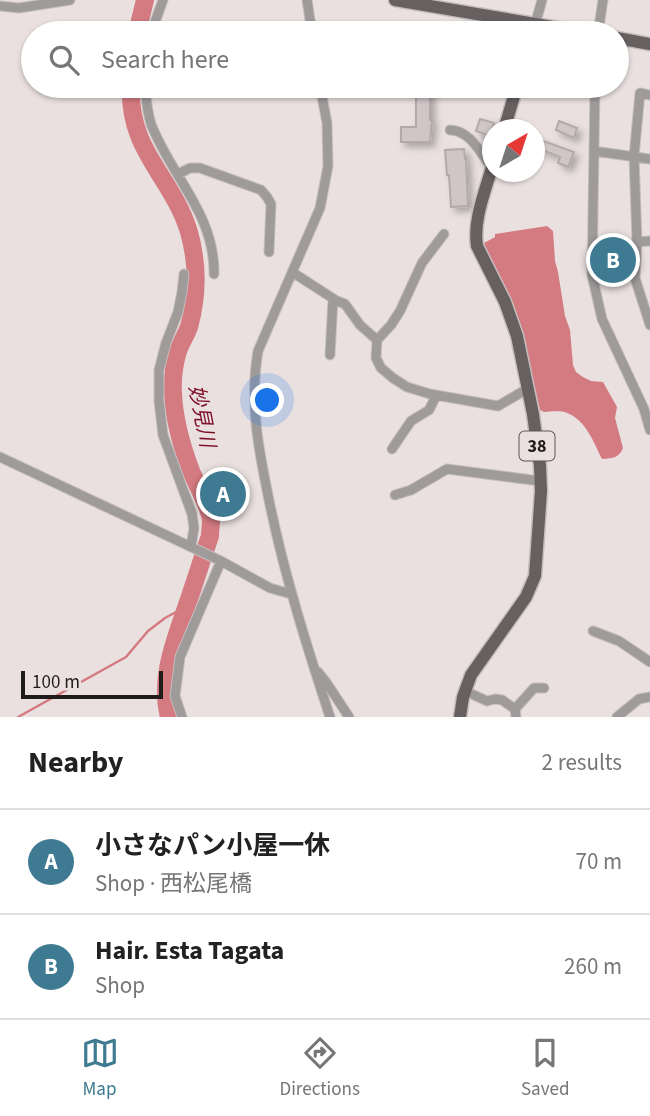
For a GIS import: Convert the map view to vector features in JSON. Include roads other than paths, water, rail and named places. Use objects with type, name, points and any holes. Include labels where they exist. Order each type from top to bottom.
[{"type":"main road","points":[[396,0],[496,21]]},
{"type":"main road","points":[[629,40],[650,44]]},
{"type":"main road","points":[[507,119],[513,98]]},
{"type":"main road","name":"38","points":[[460,717],[471,675],[526,597],[535,576],[540,466],[527,389],[517,336],[505,302],[476,241],[477,225],[488,182]]},
{"type":"street","points":[[0,6],[19,8],[70,0]]},
{"type":"street","points":[[155,21],[163,0]]},
{"type":"street","points":[[307,0],[310,21]]},
{"type":"street","points":[[535,21],[542,0]]},
{"type":"street","points":[[600,21],[603,0]]},
{"type":"street","points":[[649,322],[635,278],[637,242],[634,156],[640,93],[650,95]]},
{"type":"street","points":[[146,98],[152,124],[165,152],[203,220],[211,242],[214,274]]},
{"type":"street","points":[[322,98],[327,123],[328,166],[320,208],[258,351],[253,397],[258,450],[291,594],[330,717]]},
{"type":"street","points":[[595,98],[592,275],[602,319],[644,409],[650,430]]},
{"type":"street","points":[[450,130],[457,130],[470,139],[482,155]]},
{"type":"street","points":[[594,151],[650,159]]},
{"type":"street","points":[[178,174],[190,168],[201,168],[261,190],[271,204],[269,252]]},
{"type":"street","points":[[444,234],[422,263],[400,311],[377,340],[376,358],[381,368],[407,387],[436,396],[498,406],[527,389]]},
{"type":"street","points":[[637,242],[650,242]]},
{"type":"street","points":[[292,271],[345,304],[360,325],[377,340]]},
{"type":"street","points":[[184,274],[178,312],[159,370],[159,401],[163,435],[192,514],[194,528],[191,547]]},
{"type":"street","points":[[330,355],[333,299]]},
{"type":"street","points":[[392,449],[411,421],[429,410],[436,396]]},
{"type":"street","points":[[0,457],[221,561],[270,588],[291,594]]},
{"type":"street","points":[[395,495],[411,490],[447,469],[540,481]]},
{"type":"street","points":[[182,717],[175,696],[180,657],[221,561]]},
{"type":"street","points":[[593,631],[619,641],[650,663]]},
{"type":"street","points":[[314,669],[349,717]]},
{"type":"street","points":[[466,691],[487,701],[502,700],[515,713],[534,688],[544,688]]},
{"type":"street","points":[[617,717],[639,699],[650,697]]},
{"type":"waterway","name":"妙見川","points":[[140,21],[145,0]]},
{"type":"waterway","name":"妙見川","points":[[132,98],[136,128],[152,162],[182,212],[192,244],[196,280],[194,303],[189,327],[177,356],[173,393],[182,443],[211,520],[210,536],[167,674],[166,702],[169,717]]},
{"type":"waterway","points":[[18,717],[126,657],[148,631],[187,606]]},
{"type":"place","name":"Hair. Esta Tagata","points":[[613,260]]},
{"type":"place","name":"小さなパン小屋一休","points":[[223,494]]}]
